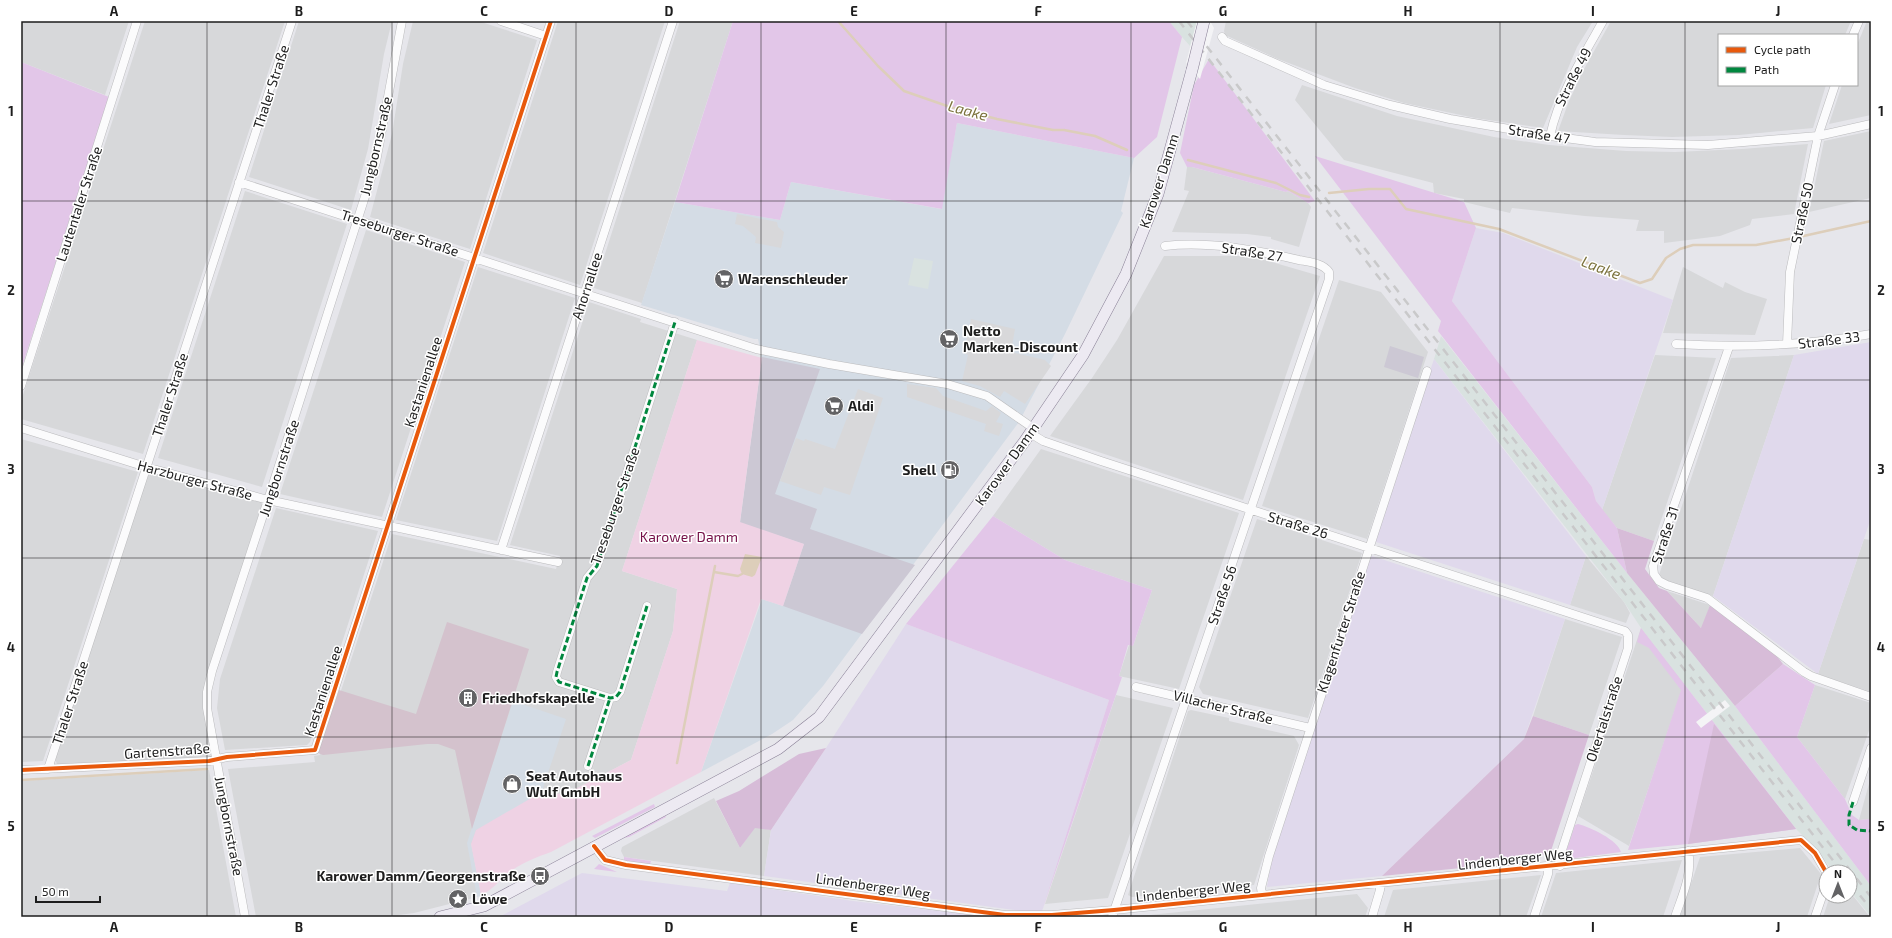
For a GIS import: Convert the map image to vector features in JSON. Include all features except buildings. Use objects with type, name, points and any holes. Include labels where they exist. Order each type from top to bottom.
[{"type":"main road","name":"Karower Damm","points":[[440,917],[484,906],[778,749],[798,736],[819,717],[1031,431],[1083,355],[1109,308],[1126,274],[1158,194],[1204,21]]},
{"type":"street","name":"Lautentaler Straße","points":[[21,386],[137,21]]},
{"type":"street","name":"Thaler Straße","points":[[48,769],[292,21]]},
{"type":"street","name":"Jungbornstraße","points":[[245,917],[207,708],[207,692],[212,671],[376,162],[402,21]]},
{"type":"street","points":[[501,21],[546,36]]},
{"type":"street","name":"Kastanienallee","points":[[315,750],[551,21]]},
{"type":"street","name":"Ahornallee","points":[[501,550],[673,21]]},
{"type":"street","name":"Straße 49","points":[[1550,136],[1554,117],[1574,72],[1603,21]]},
{"type":"street","points":[[1853,34],[1859,21]]},
{"type":"street","name":"Straße 47","points":[[1222,37],[1225,40],[1324,85],[1450,119],[1550,136],[1595,142],[1708,145],[1818,136],[1871,124]]},
{"type":"street","name":"Straße 50","points":[[1787,344],[1790,272],[1798,228],[1818,136],[1835,86]]},
{"type":"street","name":"Treseburger Straße","points":[[239,182],[766,351],[829,364],[947,384],[987,396],[1031,431]]},
{"type":"street","name":"Straße 27","points":[[1165,246],[1200,245],[1266,252],[1322,266],[1329,272],[1329,279]]},
{"type":"street","name":"Straße 56","points":[[1113,913],[1329,279]]},
{"type":"street","name":"Treseburger Straße","points":[[610,698],[559,682],[556,677],[587,578],[597,566],[675,322]]},
{"type":"street","name":"Straße 33","points":[[1787,344],[1802,345],[1871,334]]},
{"type":"street","points":[[1676,344],[1729,347],[1787,344]]},
{"type":"street","name":"Straße 31","points":[[1729,347],[1653,566],[1654,574],[1659,581],[1667,585],[1707,598],[1808,674],[1871,697]]},
{"type":"street","name":"Klagenfurter Straße","points":[[1262,895],[1261,888],[1269,856],[1427,371]]},
{"type":"street","name":"Harzburger Straße","points":[[21,428],[146,467],[268,500],[558,562]]},
{"type":"street","name":"Straße 26","points":[[1031,431],[1044,441],[1101,461],[1568,612]]},
{"type":"street","points":[[588,766],[610,698],[616,697],[620,692],[648,606]]},
{"type":"street","name":"Okertalstraße","points":[[1560,866],[1559,859],[1629,641],[1628,635],[1617,628],[1568,612]]},
{"type":"street","name":"Villacher Straße","points":[[1136,687],[1310,728]]},
{"type":"street","points":[[1853,802],[1871,748]]},
{"type":"street","name":"Gartenstraße","points":[[21,770],[216,759],[315,750]]},
{"type":"street","name":"Lindenberger Weg","points":[[594,846],[605,860],[626,864],[1005,915],[1113,913],[1262,895],[1560,866],[1801,840],[1815,853],[1821,864]]},
{"type":"street","points":[[1675,917],[1688,876],[1690,862],[1688,851]]},
{"type":"street","points":[[1534,917],[1548,874],[1548,867]]},
{"type":"street","points":[[1372,917],[1380,890],[1380,883]]},
{"type":"street","points":[[1815,917],[1819,904]]},
{"type":"shaded area","points":[[21,21],[129,21],[105,95],[21,62]]},
{"type":"shaded area","points":[[145,21],[285,21],[143,454],[21,419],[21,401]]},
{"type":"shaded area","points":[[299,21],[392,21],[384,54],[368,149],[351,210],[249,177]]},
{"type":"shaded area","points":[[413,21],[478,21],[537,40],[470,249],[370,217],[392,134],[403,64]]},
{"type":"shaded area","points":[[558,21],[665,21],[580,285],[483,253]]},
{"type":"shaded area","points":[[680,21],[733,21],[642,303],[594,288]]},
{"type":"shaded area","points":[[733,21],[1169,21],[1182,37],[1157,137],[1134,158],[957,123],[942,209],[791,182],[780,220],[675,202]]},
{"type":"shaded area","points":[[1169,21],[1197,21],[1190,46],[1182,37]]},
{"type":"shaded area","points":[[1226,21],[1593,21],[1577,47],[1543,128],[1475,118],[1404,103],[1355,88],[1278,59],[1225,35],[1224,31]]},
{"type":"shaded area","points":[[1611,21],[1851,21],[1845,34],[1718,34],[1718,86],[1826,86],[1813,128],[1739,135],[1672,137],[1558,131],[1569,101],[1584,69]]},
{"type":"shaded area","points":[[1867,21],[1871,21],[1871,115],[1829,124],[1842,86],[1858,86],[1858,43]]},
{"type":"shaded area","points":[[1209,59],[1315,201],[1308,203],[1288,191],[1286,192],[1192,167],[1187,167],[1180,153],[1194,85]]},
{"type":"shaded area","points":[[21,62],[109,97],[21,370]]},
{"type":"shaded area","points":[[1302,85],[1397,116],[1494,137],[1549,145],[1626,151],[1675,152],[1808,144],[1794,214],[1752,219],[1750,225],[1720,236],[1664,243],[1664,231],[1636,231],[1639,220],[1512,208],[1510,213],[1464,202],[1464,199],[1434,193],[1433,183],[1344,160],[1295,100]]},
{"type":"shaded area","points":[[957,123],[1134,158],[1121,211],[1123,213],[1065,334],[1019,422],[823,686],[793,720],[772,734],[701,772],[762,599],[783,606],[740,522],[762,358],[758,339],[641,305],[675,202],[780,220],[791,182],[941,209]]},
{"type":"shaded area","points":[[1871,131],[1871,198],[1809,212],[1824,141]]},
{"type":"shaded area","points":[[1315,156],[1464,202],[1476,228],[1452,301],[1592,487],[1596,501],[1617,528],[1627,573],[1438,331],[1441,321]]},
{"type":"shaded area","points":[[1187,167],[1192,167],[1286,192],[1288,191],[1308,203],[1311,207],[1299,247],[1271,239],[1271,237],[1247,234],[1172,232],[1189,191],[1184,190]]},
{"type":"shaded area","points":[[245,191],[347,224],[262,487],[158,458]]},
{"type":"shaded area","points":[[737,214],[777,222],[778,227],[784,232],[781,248],[755,243],[756,237],[743,226],[735,224]]},
{"type":"shaded area","points":[[1476,228],[1503,233],[1673,300],[1602,510],[1596,501],[1592,487],[1452,301]]},
{"type":"shaded area","points":[[366,230],[465,262],[382,517],[280,494]]},
{"type":"shaded area","points":[[1164,256],[1241,256],[1265,260],[1320,276],[1243,500],[1050,436],[1092,378],[1117,340]]},
{"type":"shaded area","points":[[914,258],[933,261],[928,289],[908,285]]},
{"type":"shaded area","points":[[478,267],[575,298],[497,541],[396,520]]},
{"type":"shaded area","points":[[1683,267],[1723,288],[1725,282],[1745,292],[1767,299],[1755,335],[1663,333]]},
{"type":"shaded area","points":[[1339,280],[1381,292],[1428,352],[1367,539],[1262,506]]},
{"type":"shaded area","points":[[589,302],[641,319],[640,322],[697,340],[622,571],[677,589],[673,631],[631,760],[566,794],[540,793],[471,844],[481,895],[477,897],[414,913],[383,917],[256,917],[228,769],[315,762],[314,756],[320,755],[392,534],[556,569],[560,556],[510,545]]},
{"type":"shaded area","points":[[971,319],[1015,329],[1011,352],[1045,360],[1051,366],[1025,404],[1004,391],[1000,397],[980,386],[962,381],[968,355],[964,353]]},
{"type":"shaded area","points":[[1441,336],[1627,573],[1735,706],[1854,864],[1828,864],[1813,846],[1796,829],[1641,628],[1624,602],[1434,359]]},
{"type":"shaded area","points":[[1871,342],[1871,518],[1818,674],[1713,596],[1794,355]]},
{"type":"shaded area","points":[[1390,346],[1424,357],[1418,378],[1384,367]]},
{"type":"shaded area","points":[[1655,355],[1716,358],[1654,541],[1617,528],[1602,510]]},
{"type":"shaded area","points":[[1794,355],[1713,596],[1662,579],[1659,575],[1731,358]]},
{"type":"shaded area","points":[[762,357],[820,369],[775,494],[817,509],[810,529],[915,565],[862,634],[783,606],[804,544],[740,523]]},
{"type":"shaded area","points":[[1434,359],[1586,556],[1570,605],[1373,541]]},
{"type":"shaded area","points":[[907,384],[936,388],[943,396],[986,411],[992,406],[1001,413],[996,422],[1003,424],[999,436],[984,431],[986,424],[907,397]]},
{"type":"shaded area","points":[[858,389],[883,398],[850,495],[824,487],[821,495],[780,481],[796,438],[804,441],[805,439],[835,449]]},
{"type":"shaded area","points":[[21,439],[138,472],[43,761],[21,762]]},
{"type":"shaded area","points":[[1041,449],[1239,513],[1179,689],[1119,676],[1129,645],[1133,646],[1152,590],[1065,560],[993,516]]},
{"type":"shaded area","points":[[152,472],[261,502],[262,504],[209,671],[212,754],[209,757],[57,764],[55,759],[147,477]]},
{"type":"shaded area","points":[[276,508],[378,531],[310,742],[307,745],[225,750],[217,708],[220,679]]},
{"type":"shaded area","points":[[993,516],[1065,560],[1152,590],[1133,646],[1128,645],[1119,676],[1122,677],[1042,911],[1109,700],[906,624]]},
{"type":"shaded area","points":[[1257,519],[1362,553],[1308,718],[1203,694],[1199,687]]},
{"type":"shaded area","points":[[1617,528],[1654,541],[1645,569],[1659,588],[1667,591],[1701,628],[1710,605],[1776,655],[1783,664],[1735,706],[1627,573]]},
{"type":"shaded area","points":[[1864,539],[1871,540],[1871,692],[1818,674]]},
{"type":"shaded area","points":[[745,554],[762,557],[755,575],[752,577],[742,574],[740,569]]},
{"type":"shaded area","points":[[1369,555],[1565,619],[1524,739],[1382,876],[1267,887],[1271,862]]},
{"type":"shaded area","points":[[1586,556],[1624,602],[1630,613],[1626,623],[1570,605]]},
{"type":"shaded area","points":[[1667,591],[1710,605],[1702,629]]},
{"type":"shaded area","points":[[1565,619],[1622,637],[1589,735],[1533,716]]},
{"type":"shaded area","points":[[447,622],[529,649],[472,829],[455,750],[438,744],[427,744],[323,755],[318,753],[339,690],[416,714]]},
{"type":"shaded area","points":[[906,624],[1109,700],[1042,911],[1029,912],[764,876],[771,830]]},
{"type":"shaded area","points":[[1641,628],[1684,683],[1629,846],[1578,816]]},
{"type":"shaded area","points":[[1641,628],[1796,829],[1688,844],[1628,850],[1681,690],[1649,648],[1637,642]]},
{"type":"shaded area","points":[[1783,664],[1815,685],[1797,737],[1845,799],[1852,815],[1859,820],[1871,819],[1871,886],[1858,869],[1858,864],[1854,864],[1735,706]]},
{"type":"shaded area","points":[[1815,685],[1871,703],[1871,725],[1845,799],[1797,737]]},
{"type":"shaded area","points":[[1116,695],[1173,708],[1108,898],[1045,904]]},
{"type":"shaded area","points":[[513,701],[566,719],[542,791],[509,813],[476,830],[471,844],[481,895],[477,897],[467,843]]},
{"type":"shaded area","points":[[1191,710],[1229,718],[1229,721],[1294,736],[1299,745],[1254,885],[1132,897],[1128,895],[1188,711]]},
{"type":"shaded area","points":[[1533,716],[1589,735],[1550,854],[1483,861],[1481,866],[1382,876],[1524,739]]},
{"type":"shaded area","points":[[1714,724],[1796,829],[1688,844]]},
{"type":"shaded area","points":[[826,748],[771,830],[755,828],[740,848],[716,801],[739,791],[799,754]]},
{"type":"shaded area","points":[[209,770],[236,917],[21,917],[21,781]]},
{"type":"shaded area","points":[[1871,777],[1871,819],[1859,820],[1870,780]]},
{"type":"shaded area","points":[[714,798],[740,848],[755,827],[771,830],[764,876],[624,857],[621,851],[622,847]]},
{"type":"shaded area","points":[[654,804],[655,807],[595,838],[592,836]]},
{"type":"shaded area","points":[[665,815],[666,817],[629,837],[623,838]]},
{"type":"shaded area","points":[[1578,824],[1596,831],[1609,839],[1619,847],[1621,852],[1568,859],[1566,852],[1575,825]]},
{"type":"shaded area","points":[[1800,848],[1818,870],[1818,883],[1807,917],[1680,917],[1700,857]]},
{"type":"shaded area","points":[[624,857],[651,861],[650,864],[624,861]]},
{"type":"shaded area","points":[[1682,860],[1663,917],[1541,917],[1556,873]]},
{"type":"shaded area","points":[[599,864],[617,872],[594,869]]},
{"type":"shaded area","points":[[1858,869],[1871,886],[1871,917],[1858,901]]},
{"type":"shaded area","points":[[582,873],[727,891],[730,883],[853,901],[990,917],[499,917]]},
{"type":"shaded area","points":[[1541,875],[1526,917],[1384,917],[1393,890]]},
{"type":"shaded area","points":[[1357,894],[1368,908],[1365,917],[1130,917]]},
{"type":"shaded area","points":[[1858,902],[1870,917],[1823,917],[1827,904],[1858,904]]},
{"type":"green space","name":"Karower Damm","points":[[697,340],[762,358],[740,522],[804,544],[783,606],[761,599],[701,772],[551,852],[533,859],[510,871],[491,889],[481,895],[471,844],[476,830],[540,793],[566,794],[631,760],[673,631],[677,589],[622,571]]},
{"type":"pier","points":[[1197,21],[1210,21],[1214,28],[1200,79],[1186,63]]},
{"type":"pier","points":[[1725,700],[1730,706],[1701,728],[1696,722]]},
{"type":"waterway","name":"Laake","points":[[838,21],[878,66],[904,91],[950,107],[997,119],[1053,130],[1064,130],[1095,136],[1127,150]]},
{"type":"waterway","name":"Laake","points":[[1188,160],[1276,183],[1300,195],[1309,197]]},
{"type":"waterway","name":"Laake","points":[[1329,193],[1369,189],[1390,189],[1406,209],[1499,229],[1640,283],[1652,279],[1666,258],[1680,249],[1693,245],[1756,245],[1794,238]]},
{"type":"waterway","name":"Laake","points":[[1799,237],[1871,221]]},
{"type":"waterway","points":[[677,763],[715,566]]},
{"type":"waterway","points":[[714,572],[738,576],[742,574]]},
{"type":"waterway","points":[[21,780],[207,769]]},
{"type":"railway","points":[[1179,21],[1836,864]]},
{"type":"railway","points":[[1187,21],[1871,897]]},
{"type":"railway","points":[[1858,893],[1871,909]]},
{"type":"marked path","points":[[647,606],[620,692],[616,697],[610,698],[559,682],[556,677],[557,672],[587,578],[597,566],[675,322]]},
{"type":"marked path","points":[[588,766],[610,698]]},
{"type":"marked path","points":[[1853,802],[1849,815],[1849,825],[1857,830],[1871,831]]},
{"type":"cycle path","points":[[21,770],[209,761],[227,757],[315,750],[551,21]]},
{"type":"cycle path","points":[[594,846],[605,860],[626,865],[1005,915],[1052,915],[1114,910],[1801,840],[1815,853],[1821,864]]},
{"type":"place","name":"Warenschleuder","points":[[724,279]]},
{"type":"place","name":"Netto Marken-Discount","points":[[949,339]]},
{"type":"place","name":"Aldi","points":[[834,406]]},
{"type":"place","name":"Shell","points":[[950,470]]},
{"type":"place","name":"Friedhofskapelle","points":[[468,698]]},
{"type":"place","name":"Seat Autohaus Wulf GmbH","points":[[512,784]]},
{"type":"place","name":"Karower Damm/Georgenstraße","points":[[540,876]]},
{"type":"place","name":"Löwe","points":[[458,899]]}]
